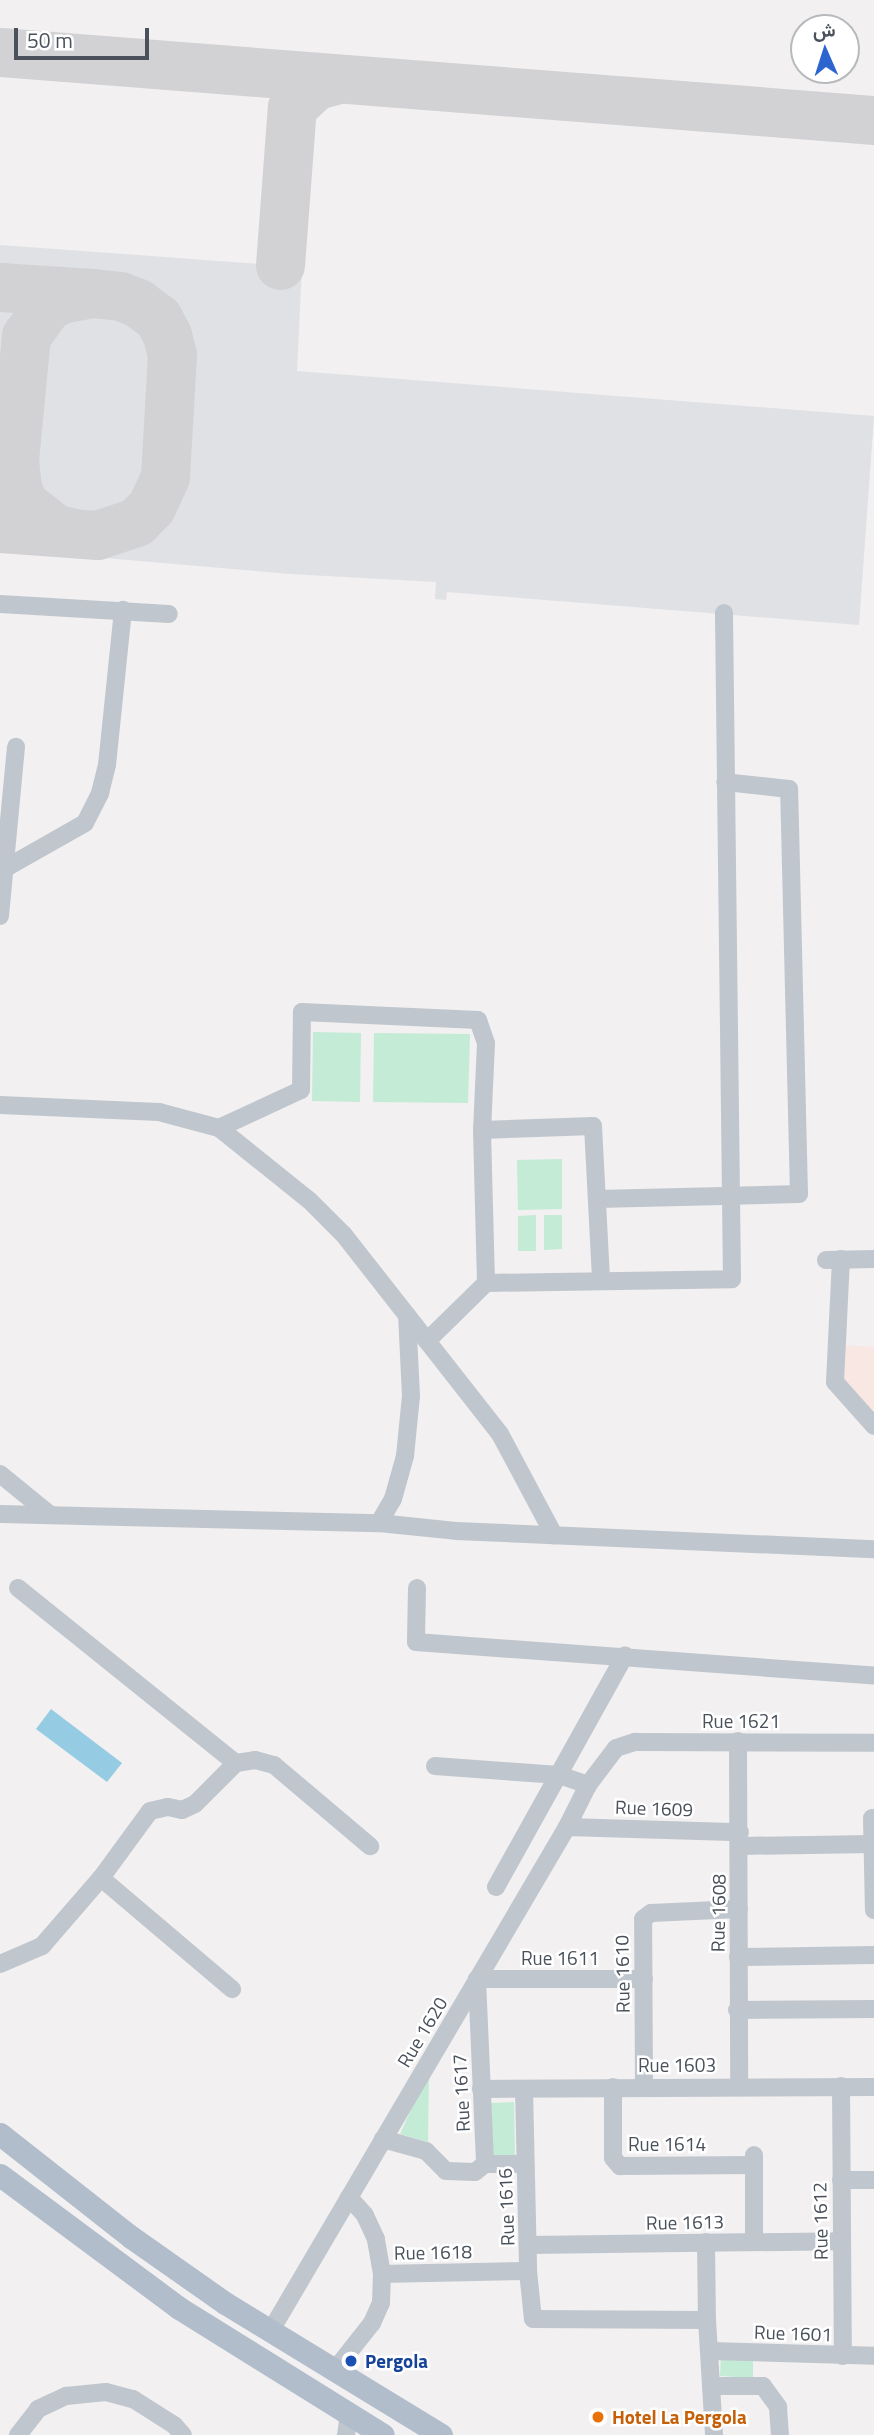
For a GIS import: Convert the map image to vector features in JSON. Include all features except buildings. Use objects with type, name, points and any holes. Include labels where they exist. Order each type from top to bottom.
[{"type":"main road","points":[[0,2134],[131,2237],[198,2284],[270,2332],[441,2435]]},
{"type":"main road","points":[[0,2175],[179,2308],[348,2425],[383,2435]]},
{"type":"main road","points":[[179,2308],[198,2284]]},
{"type":"street","points":[[0,604],[169,614]]},
{"type":"street","points":[[4,869],[85,823],[100,793],[107,765],[123,610]]},
{"type":"street","points":[[428,1341],[486,1283],[732,1279],[724,613]]},
{"type":"street","points":[[0,916],[16,747]]},
{"type":"street","points":[[597,1199],[799,1195],[789,789],[725,782]]},
{"type":"street","points":[[219,1128],[301,1090],[302,1012],[478,1020],[486,1042],[482,1130],[486,1283]]},
{"type":"street","points":[[0,1105],[159,1112],[219,1128],[309,1200],[344,1234],[500,1434],[554,1535]]},
{"type":"street","points":[[482,1130],[593,1126],[601,1281]]},
{"type":"street","points":[[874,1259],[833,1260],[835,1382],[874,1426]]},
{"type":"street","points":[[379,1523],[393,1499],[405,1456],[411,1396],[407,1315]]},
{"type":"street","points":[[0,1474],[49,1514]]},
{"type":"street","points":[[0,1514],[379,1523],[456,1531],[874,1549]]},
{"type":"street","points":[[18,1588],[236,1763]]},
{"type":"street","points":[[417,1588],[416,1642],[625,1655],[874,1676]]},
{"type":"street","points":[[496,1887],[625,1655]]},
{"type":"street","name":"Rue 1608","points":[[738,1741],[739,2086]]},
{"type":"street","name":"Rue 1621","points":[[610,1754],[624,1744],[635,1742],[874,1743]]},
{"type":"street","name":"Rue 1620","points":[[270,2332],[567,1827],[588,1785],[610,1754]]},
{"type":"street","points":[[0,1964],[42,1946],[101,1878],[150,1811],[168,1807],[182,1810],[195,1804],[236,1763],[255,1760],[274,1765],[370,1846]]},
{"type":"street","points":[[435,1766],[559,1775],[588,1785]]},
{"type":"street","points":[[872,1818],[874,1910]]},
{"type":"street","name":"Rue 1609","points":[[567,1827],[740,1839],[872,1844]]},
{"type":"street","points":[[101,1878],[232,1989]]},
{"type":"street","name":"Rue 1610","points":[[644,2086],[645,1915],[739,1909]]},
{"type":"street","points":[[738,1957],[874,1955]]},
{"type":"street","name":"Rue 1611","points":[[477,1979],[643,1979]]},
{"type":"street","name":"Rue 1617","points":[[477,1979],[485,2164]]},
{"type":"street","points":[[737,2010],[874,2009]]},
{"type":"street","name":"Rue 1603","points":[[481,2089],[644,2086],[874,2087]]},
{"type":"street","name":"Rue 1612","points":[[841,2086],[843,2356]]},
{"type":"street","name":"Rue 1614","points":[[613,2087],[613,2158],[620,2166],[754,2159],[754,2242]]},
{"type":"street","name":"Rue 1616","points":[[524,2089],[531,2314],[538,2321],[707,2320]]},
{"type":"street","points":[[383,2139],[426,2151],[446,2171],[475,2172],[485,2164],[525,2164]]},
{"type":"street","points":[[841,2180],[874,2180]]},
{"type":"street","name":"Rue 1618","points":[[349,2197],[371,2225],[382,2274],[528,2271]]},
{"type":"street","name":"Rue 1613","points":[[528,2245],[841,2241]]},
{"type":"street","points":[[706,2242],[707,2320],[714,2435]]},
{"type":"street","points":[[334,2371],[372,2323],[381,2303],[382,2274]]},
{"type":"street","name":"Rue 1601","points":[[710,2351],[874,2356]]},
{"type":"street","points":[[763,2353],[763,2386],[778,2407],[780,2435]]},
{"type":"street","points":[[711,2386],[763,2386]]},
{"type":"street","points":[[18,2435],[38,2409],[66,2396],[106,2392],[133,2399],[174,2425],[183,2435]]},
{"type":"shaded area","points":[[0,245],[302,267],[297,371],[874,416],[859,625],[447,592],[446,600],[435,599],[436,582],[290,574],[0,549]]},
{"type":"shaded area","points":[[843,1345],[874,1347],[874,1417],[841,1379]]},
{"type":"green space","points":[[313,1032],[361,1033],[360,1102],[312,1101]]},
{"type":"green space","points":[[374,1033],[470,1034],[468,1103],[373,1102]]},
{"type":"green space","points":[[562,1159],[562,1209],[518,1210],[517,1160]]},
{"type":"green space","points":[[536,1215],[536,1251],[518,1251],[518,1216]]},
{"type":"green space","points":[[544,1215],[562,1215],[562,1249],[544,1250]]},
{"type":"green space","points":[[429,2070],[428,2142],[400,2134]]},
{"type":"green space","points":[[514,2102],[515,2157],[491,2158],[489,2103]]},
{"type":"green space","points":[[721,2355],[753,2357],[753,2378],[720,2376]]},
{"type":"water","points":[[51,1709],[122,1763],[107,1782],[36,1729]]},
{"type":"taxiway","points":[[0,52],[874,120]]},
{"type":"taxiway","points":[[280,265],[292,107],[316,85],[339,79]]},
{"type":"taxiway","points":[[0,287],[120,296],[138,303],[158,318],[167,335],[172,355],[165,477],[151,507],[136,522],[97,535],[0,528]]},
{"type":"taxiway","points":[[71,532],[56,529],[24,504],[17,488],[14,460],[26,336],[48,306],[61,299],[91,293]]},
{"type":"place","name":"Pergola","points":[[351,2361]]},
{"type":"place","name":"Hotel La Pergola","points":[[598,2417]]}]
